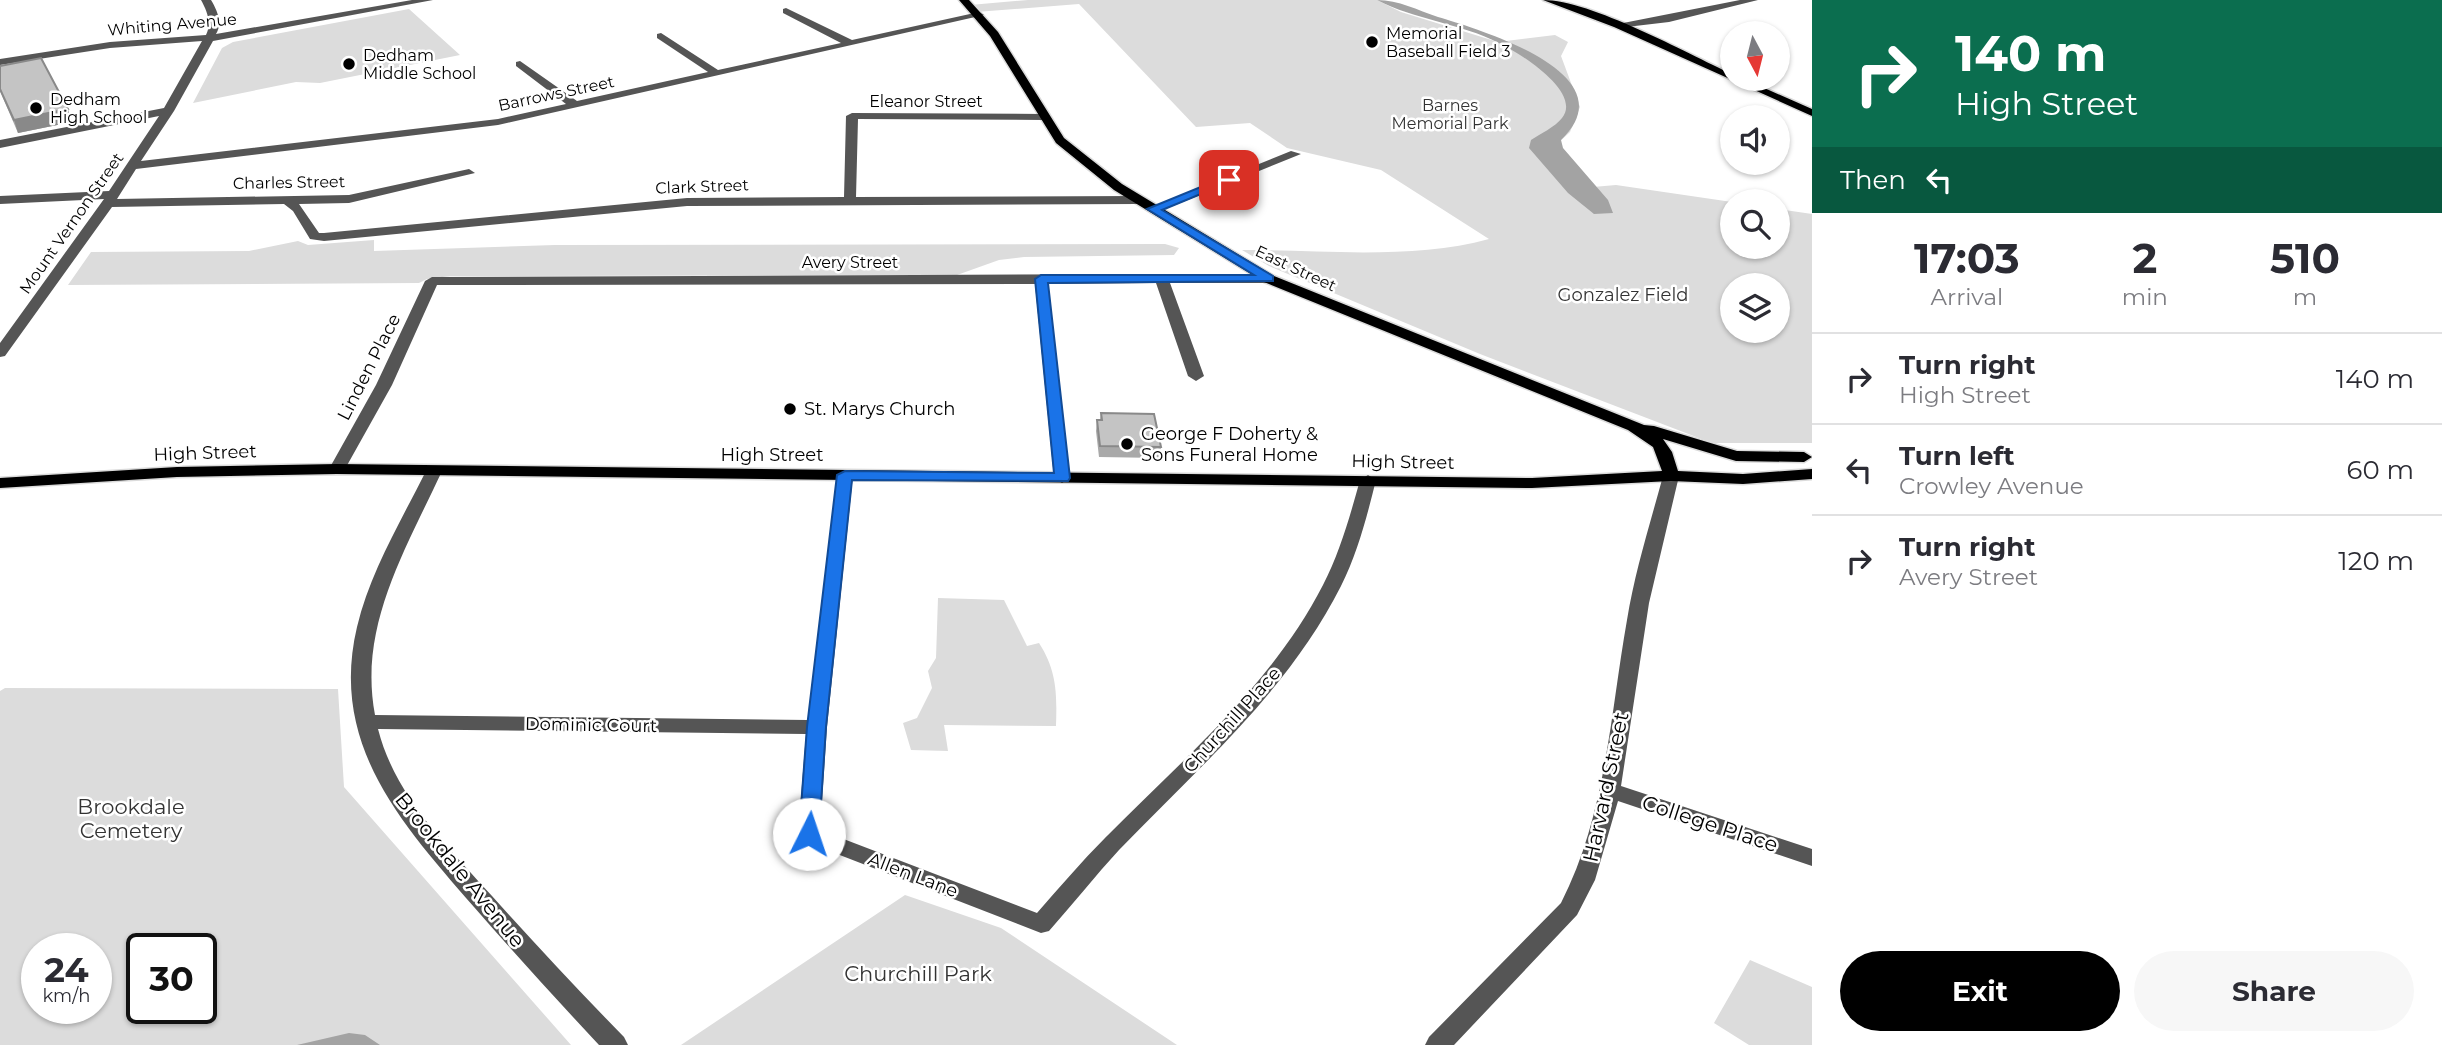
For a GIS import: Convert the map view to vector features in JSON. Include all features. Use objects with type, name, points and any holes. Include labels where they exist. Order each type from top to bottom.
[{"type":"main road","name":"East Street","points":[[964,0],[994,34],[1060,140],[1080,159],[1138,200],[1269,279],[1611,416],[1648,434],[1660,444],[1668,457],[1671,477]]},
{"type":"main road","points":[[1548,0],[1618,25],[1720,72]]},
{"type":"main road","points":[[1763,91],[1812,113]]},
{"type":"main road","points":[[1611,416],[1736,456],[1808,457]]},
{"type":"main road","name":"High Street","points":[[1671,477],[1720,467],[1808,457]]},
{"type":"main road","name":"High Street","points":[[0,482],[189,472],[338,469],[1564,483],[1671,477],[1743,479],[1812,474]]},
{"type":"street","points":[[206,0],[215,23],[209,38]]},
{"type":"street","name":"Whiting Avenue","points":[[0,62],[110,45],[209,38],[428,0]]},
{"type":"street","points":[[1618,25],[1670,19],[1753,0]]},
{"type":"street","points":[[786,10],[850,43]]},
{"type":"street","name":"Barrows Street","points":[[133,166],[472,126],[979,15]]},
{"type":"street","points":[[662,36],[716,73]]},
{"type":"street","name":"Mount Vernon Street","points":[[0,353],[133,166],[209,38]]},
{"type":"street","points":[[520,64],[575,105]]},
{"type":"street","points":[[0,144],[168,111]]},
{"type":"street","name":"Eleanor Street","points":[[850,202],[852,116],[1044,117]]},
{"type":"street","points":[[1153,209],[1295,155]]},
{"type":"street","name":"Charles Street","points":[[0,200],[359,198],[469,173]]},
{"type":"street","name":"Clark Street","points":[[287,200],[298,209],[315,236],[324,237],[668,204],[1138,200]]},
{"type":"street","points":[[1161,278],[1196,376]]},
{"type":"street","points":[[1041,279],[1062,478]]},
{"type":"street","name":"Avery Street","points":[[432,281],[1269,279]]},
{"type":"street","name":"Linden Place","points":[[338,469],[384,385],[432,281]]},
{"type":"street","name":"Brookdale Avenue","points":[[434,471],[369,617],[361,671],[365,722],[381,770],[421,827],[492,914],[615,1045]]},
{"type":"street","name":"Allen Lane","points":[[845,475],[817,727],[809,834],[1041,924]]},
{"type":"street","name":"Harvard Street","points":[[1438,1045],[1569,909],[1591,865],[1608,790],[1642,588],[1671,477]]},
{"type":"street","name":"Churchill Place","points":[[1041,924],[1121,835],[1237,717],[1289,656],[1323,605],[1345,562],[1357,530],[1368,480]]},
{"type":"street","name":"Dominic Court","points":[[365,722],[817,727]]},
{"type":"street","name":"College Place","points":[[1608,790],[1812,858]]},
{"type":"green space","points":[[1028,0],[1377,0],[1401,12],[1498,42],[1555,35],[1568,42],[1561,56],[1580,107],[1570,132],[1542,158],[1570,189],[1616,185],[1720,200],[1720,259],[1790,259],[1790,211],[1812,214],[1812,443],[1712,443],[1480,354],[1269,266],[1242,250],[1398,252],[1460,246],[1489,239],[1381,170],[1287,148],[1250,123],[1196,127],[1079,4],[976,12],[970,5]]},
{"type":"green space","points":[[409,9],[460,55],[320,83],[296,82],[193,103],[222,48],[233,42]]},
{"type":"green space","points":[[374,240],[374,251],[555,245],[1165,244],[1179,248],[1174,255],[1024,257],[999,260],[957,275],[450,276],[427,279],[419,283],[68,285],[91,252],[249,251],[298,241],[308,245]]},
{"type":"green space","points":[[938,598],[1004,600],[1027,646],[1039,643],[1045,653],[1053,673],[1056,726],[944,725],[948,751],[911,750],[903,723],[917,718],[932,688],[928,671],[936,658]]},
{"type":"green space","name":"Brookdale Cemetery","points":[[5,688],[338,689],[344,787],[571,1045],[0,1045],[0,691]]},
{"type":"green space","name":"Churchill Park","points":[[905,895],[1001,928],[1177,1045],[681,1045]]},
{"type":"green space","points":[[1750,960],[1812,987],[1812,1045],[1749,1045],[1714,1023]]},
{"type":"shaded area","points":[[1377,0],[1400,4],[1485,32],[1542,59],[1564,76],[1577,95],[1577,116],[1561,140],[1563,148],[1608,200],[1613,213],[1594,214],[1568,193],[1529,148],[1531,140],[1559,121],[1566,108],[1564,97],[1546,74],[1520,55],[1484,36]]},
{"type":"shaded area","points":[[349,1033],[365,1035],[380,1045],[297,1045]]},
{"type":"building","name":"Dedham High School","points":[[41,58],[68,109],[14,120],[0,89],[0,66]]},
{"type":"building","name":"George F Doherty & Sons Funeral Home","points":[[1101,413],[1154,414],[1161,447],[1100,446],[1097,420],[1102,420]]},
{"type":"place","name":"Memorial Baseball Field 3","points":[[1372,42]]},
{"type":"place","name":"Dedham Middle School","points":[[349,64]]},
{"type":"place","name":"Dedham High School","points":[[36,108]]},
{"type":"place","name":"St. Marys Church","points":[[790,409]]},
{"type":"place","name":"George F Doherty & Sons Funeral Home","points":[[1127,444]]},
{"type":"route","points":[[809,834],[817,727],[845,475],[1062,478],[1041,279],[1269,279],[1153,209],[1229,180]]},
{"type":"park label","name":"Barnes Memorial Park","points":[[1450,114]]},
{"type":"park label","name":"Gonzalez Field","points":[[1623,295]]}]
